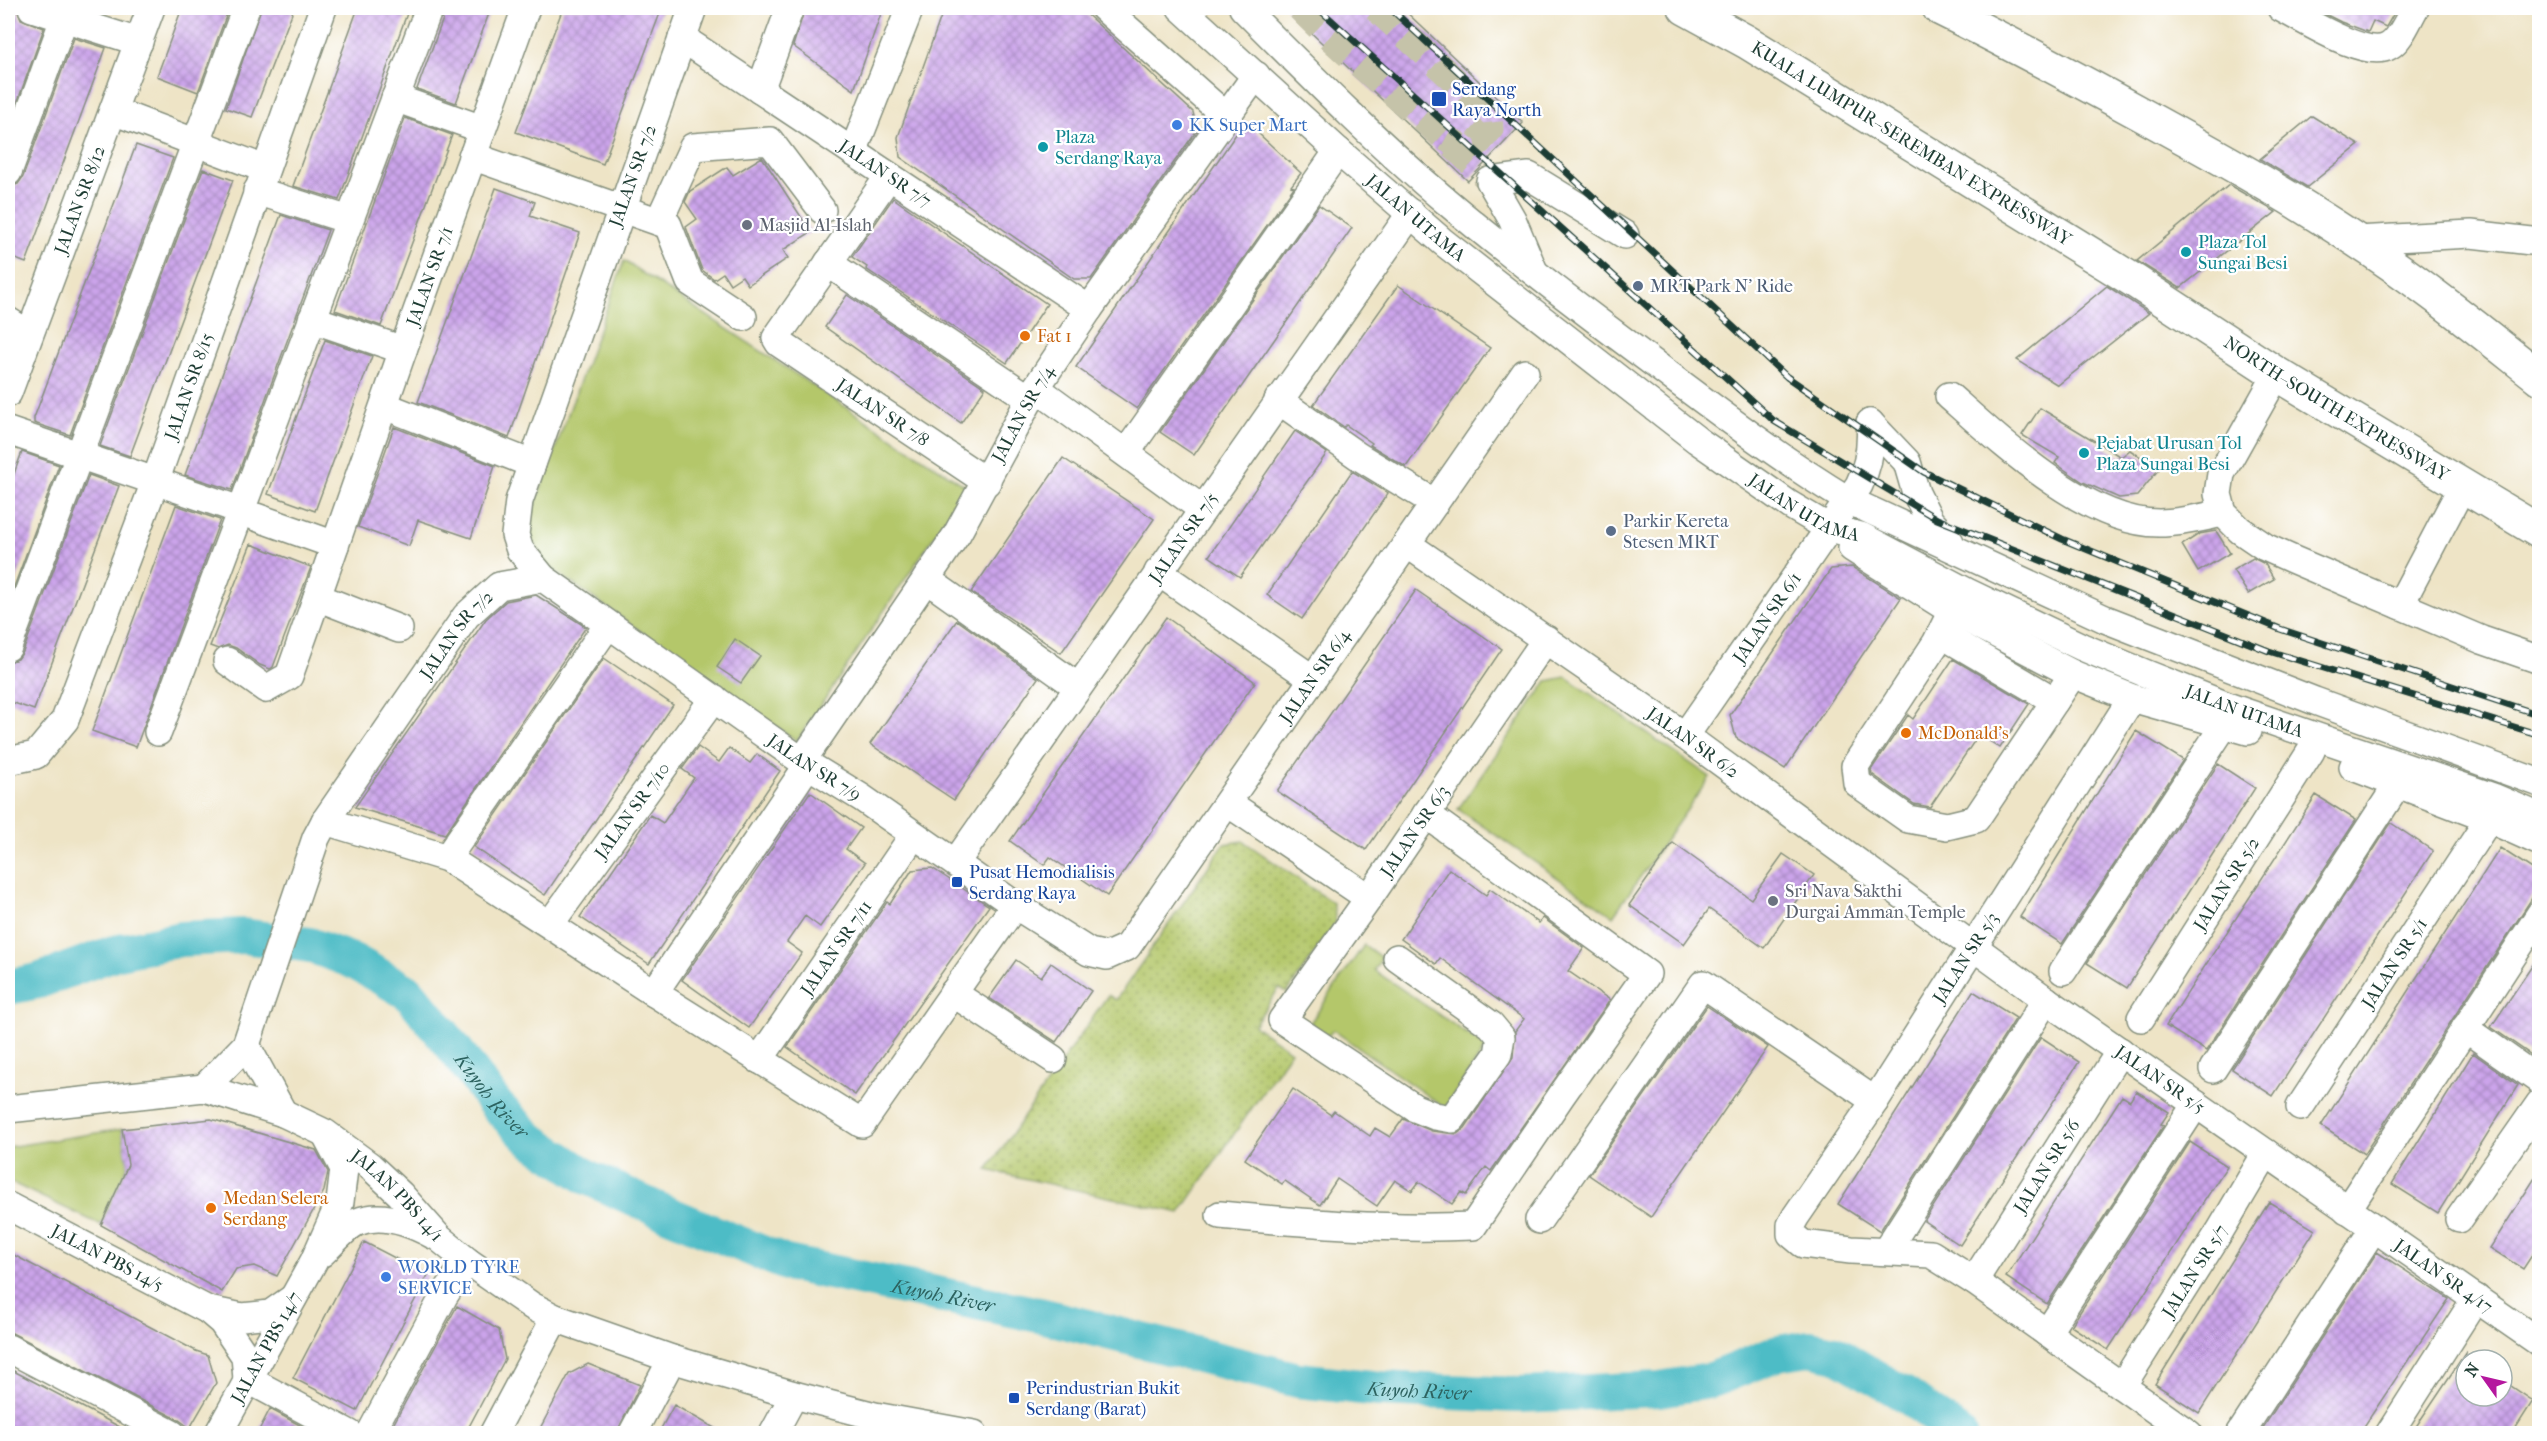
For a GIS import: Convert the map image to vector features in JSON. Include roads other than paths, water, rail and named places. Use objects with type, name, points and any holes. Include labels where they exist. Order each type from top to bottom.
[{"type":"highway","name":"KUALA LUMPUR–SEREMBAN EXPRESSWAY","points":[[1685,8],[1747,42],[2136,282]]},
{"type":"highway","points":[[1939,8],[2012,44],[2298,203],[2356,240],[2540,378]]},
{"type":"highway","name":"NORTH–SOUTH EXPRESSWAY","points":[[2136,282],[2277,374],[2540,532]]},
{"type":"street","points":[[32,8],[66,12],[139,42]]},
{"type":"street","name":"JALAN SR 8/12","points":[[8,393],[19,328],[113,111],[151,8]]},
{"type":"street","points":[[8,646],[246,8]]},
{"type":"street","name":"JALAN SR 8/15","points":[[8,761],[36,755],[65,720],[155,482],[323,8]]},
{"type":"street","points":[[158,732],[248,513],[312,319],[429,8]]},
{"type":"street","name":"JALAN SR 7/1","points":[[227,662],[266,689],[289,676],[526,8]]},
{"type":"street","name":"JALAN SR 7/2","points":[[204,1088],[249,1035],[321,830],[466,616],[499,586],[543,578],[520,550],[515,535],[519,501],[693,8]]},
{"type":"street","points":[[760,90],[790,8]]},
{"type":"street","points":[[853,152],[910,8]]},
{"type":"street","points":[[1104,8],[1227,117]]},
{"type":"street","name":"JALAN UTAMA","points":[[1182,8],[1338,151],[1479,270],[1697,440],[1790,505],[1829,528],[1861,536],[1977,597],[2082,647],[2230,707],[2493,797],[2540,817]]},
{"type":"street","name":"JALAN UTAMA","points":[[1243,8],[1335,100],[1386,147],[1446,201],[1534,273],[1729,420],[1808,476],[1848,500],[2105,619],[2315,701],[2540,783]]},
{"type":"street","points":[[2281,8],[2358,47],[2380,49],[2390,46],[2401,33],[2415,8]]},
{"type":"street","points":[[8,172],[66,12]]},
{"type":"street","name":"JALAN SR 7/7","points":[[682,38],[1089,309]]},
{"type":"street","name":"JALAN SR 7/4","points":[[654,993],[957,534],[1033,393],[1089,309],[1256,75]]},
{"type":"street","points":[[395,99],[482,129]]},
{"type":"street","points":[[113,111],[195,142],[261,180],[349,220]]},
{"type":"street","points":[[659,221],[693,147],[770,141],[822,210]]},
{"type":"street","points":[[1126,453],[1338,151]]},
{"type":"street","points":[[472,156],[668,225],[690,282],[743,317]]},
{"type":"street","points":[[889,176],[828,262],[1126,453],[1202,509]]},
{"type":"street","points":[[1534,273],[1512,219],[1490,181],[1529,176],[1625,235]]},
{"type":"street","name":"JALAN SR 7/5","points":[[956,862],[1411,213]]},
{"type":"street","points":[[2356,240],[2471,234],[2540,242]]},
{"type":"street","name":"JALAN SR 7/8","points":[[828,262],[777,336],[779,343],[987,482]]},
{"type":"street","points":[[312,319],[403,350]]},
{"type":"street","name":"JALAN SR 6/4","points":[[1089,952],[1107,956],[1127,947],[1525,374]]},
{"type":"street","points":[[2277,374],[2221,474],[2218,494],[2223,513],[2240,531],[2265,547],[2482,640],[2540,660]]},
{"type":"street","points":[[1949,396],[2017,456],[2099,508],[2131,520],[2160,524],[2223,513]]},
{"type":"street","points":[[1278,400],[1358,456],[1435,503]]},
{"type":"street","points":[[385,406],[532,464]]},
{"type":"street","name":"JALAN SR 6/1","points":[[1685,736],[1867,470],[1872,446],[1870,423],[1907,462],[1916,493],[1930,521],[1957,550]]},
{"type":"street","points":[[8,431],[335,545]]},
{"type":"street","points":[[2400,605],[2462,486]]},
{"type":"street","points":[[1829,528],[1947,622],[2055,701]]},
{"type":"street","name":"JALAN SR 6/2","points":[[1407,544],[1685,736],[1973,948]]},
{"type":"street","points":[[1158,573],[1313,680]]},
{"type":"street","name":"JALAN SR 7/9","points":[[543,578],[805,763],[862,798],[913,836],[956,862],[1015,905],[1089,952]]},
{"type":"street","points":[[926,579],[1078,687]]},
{"type":"street","points":[[317,597],[399,629]]},
{"type":"street","points":[[1947,622],[2132,698],[2311,751],[2489,819],[2540,842]]},
{"type":"street","points":[[1947,622],[1855,766],[1857,783],[1908,819],[1947,826],[1976,819],[2073,674]]},
{"type":"street","points":[[447,858],[608,625]]},
{"type":"street","name":"JALAN SR 6/3","points":[[1397,958],[1491,1025],[1501,1037],[1498,1054],[1452,1119],[1435,1116],[1415,1108],[1282,1020],[1369,898],[1546,639]]},
{"type":"street","name":"JALAN SR 7/10","points":[[550,924],[714,698]]},
{"type":"street","name":"JALAN SR 5/3","points":[[1886,1251],[1803,1244],[1791,1234],[1791,1225],[1875,1101],[2132,698]]},
{"type":"street","points":[[2063,971],[2225,724]]},
{"type":"street","name":"JALAN SR 5/2","points":[[2141,1018],[2311,751]]},
{"type":"street","points":[[2213,1069],[2398,784]]},
{"type":"street","points":[[1227,803],[1369,898]]},
{"type":"street","points":[[1220,1215],[1328,1224],[1428,1228],[1473,1226],[1647,974],[1426,814]]},
{"type":"street","name":"JALAN SR 5/1","points":[[2300,1107],[2489,819]]},
{"type":"street","points":[[321,830],[447,858],[654,993],[862,1124],[1015,905]]},
{"type":"street","name":"JALAN SR 7/11","points":[[759,1060],[913,836]]},
{"type":"street","points":[[2347,1210],[2540,914]]},
{"type":"street","name":"JALAN SR 5/5","points":[[1973,948],[2347,1210]]},
{"type":"street","points":[[1539,1220],[1703,984],[1875,1101]]},
{"type":"street","points":[[953,993],[1053,1059]]},
{"type":"street","points":[[2046,1000],[1886,1251],[1931,1254],[1974,1281],[2189,1434]]},
{"type":"street","points":[[2465,1029],[2540,1081]]},
{"type":"street","points":[[249,1035],[284,1113]]},
{"type":"street","name":"JALAN SR 5/6","points":[[1974,1281],[2120,1052]]},
{"type":"street","name":"JALAN PBS 14/1","points":[[8,1109],[204,1088],[284,1113],[325,1133],[370,1166],[400,1194],[440,1238],[467,1262],[532,1306],[555,1318],[672,1359],[794,1395],[921,1430],[974,1434]]},
{"type":"street","points":[[2459,1219],[2540,1103]]},
{"type":"street","points":[[2047,1333],[2196,1104]]},
{"type":"street","name":"JALAN PBS 14/7","points":[[218,1434],[314,1261],[340,1202],[344,1169],[325,1133]]},
{"type":"street","name":"JALAN SR 5/7","points":[[2122,1386],[2220,1231],[2266,1153]]},
{"type":"street","name":"JALAN PBS 14/5","points":[[8,1206],[208,1310]]},
{"type":"street","name":"JALAN SR 4/17","points":[[2347,1210],[2540,1343]]},
{"type":"street","name":"JALAN PBS 14/7","points":[[314,1261],[356,1223],[382,1217],[406,1222],[440,1238]]},
{"type":"street","points":[[2240,1434],[2374,1228]]},
{"type":"street","points":[[370,1434],[444,1296],[467,1262]]},
{"type":"street","points":[[208,1310],[242,1317],[270,1314],[293,1298]]},
{"type":"street","points":[[2389,1434],[2476,1298]]},
{"type":"street","points":[[208,1310],[222,1322],[245,1356],[247,1379],[350,1434]]},
{"type":"street","points":[[493,1434],[555,1318]]},
{"type":"street","points":[[8,1348],[172,1434]]},
{"type":"street","points":[[633,1434],[672,1359]]},
{"type":"street","points":[[773,1434],[794,1395]]},
{"type":"waterway","name":"Kuyoh River","points":[[8,987],[38,981],[114,953],[181,939],[243,936],[310,945],[353,961],[409,993],[451,1044],[497,1106],[530,1139],[587,1177],[786,1263],[1044,1316],[1298,1380],[1380,1389],[1518,1395],[1659,1389],[1709,1381],[1778,1353],[1809,1348],[1834,1353],[1907,1396],[1959,1434]]},
{"type":"tunnel","points":[[1300,8],[1490,181]]},
{"type":"tunnel","points":[[1376,8],[1488,111],[1490,129],[1478,143],[1460,146],[1446,138]]},
{"type":"railway","points":[[1318,8],[1774,421],[1937,519],[2269,651],[2540,735]]},
{"type":"railway","points":[[1390,8],[1787,377],[1924,472],[2062,539],[2280,629],[2540,715]]},
{"type":"place","name":"Serdang Raya North","points":[[1439,99]]},
{"type":"place","name":"KK Super Mart","points":[[1177,125]]},
{"type":"place","name":"Plaza Serdang Raya","points":[[1043,147]]},
{"type":"place","name":"Masjid Al-Islah","points":[[747,225]]},
{"type":"place","name":"Plaza Tol Sungai Besi","points":[[2186,252]]},
{"type":"place","name":"MRT Park N' Ride","points":[[1638,286]]},
{"type":"place","name":"Fat 1","points":[[1025,336]]},
{"type":"place","name":"Pejabat Urusan Tol Plaza Sungai Besi","points":[[2084,453]]},
{"type":"place","name":"Parkir Kereta Stesen MRT","points":[[1611,531]]},
{"type":"place","name":"McDonald's","points":[[1906,733]]},
{"type":"place","name":"Pusat Hemodialisis Serdang Raya","points":[[957,882]]},
{"type":"place","name":"Sri Nava Sakthi Durgai Amman Temple","points":[[1773,901]]},
{"type":"place","name":"Medan Selera Serdang","points":[[211,1208]]},
{"type":"place","name":"WORLD TYRE SERVICE","points":[[386,1277]]},
{"type":"place","name":"Perindustrian Bukit Serdang (Barat)","points":[[1014,1398]]}]
